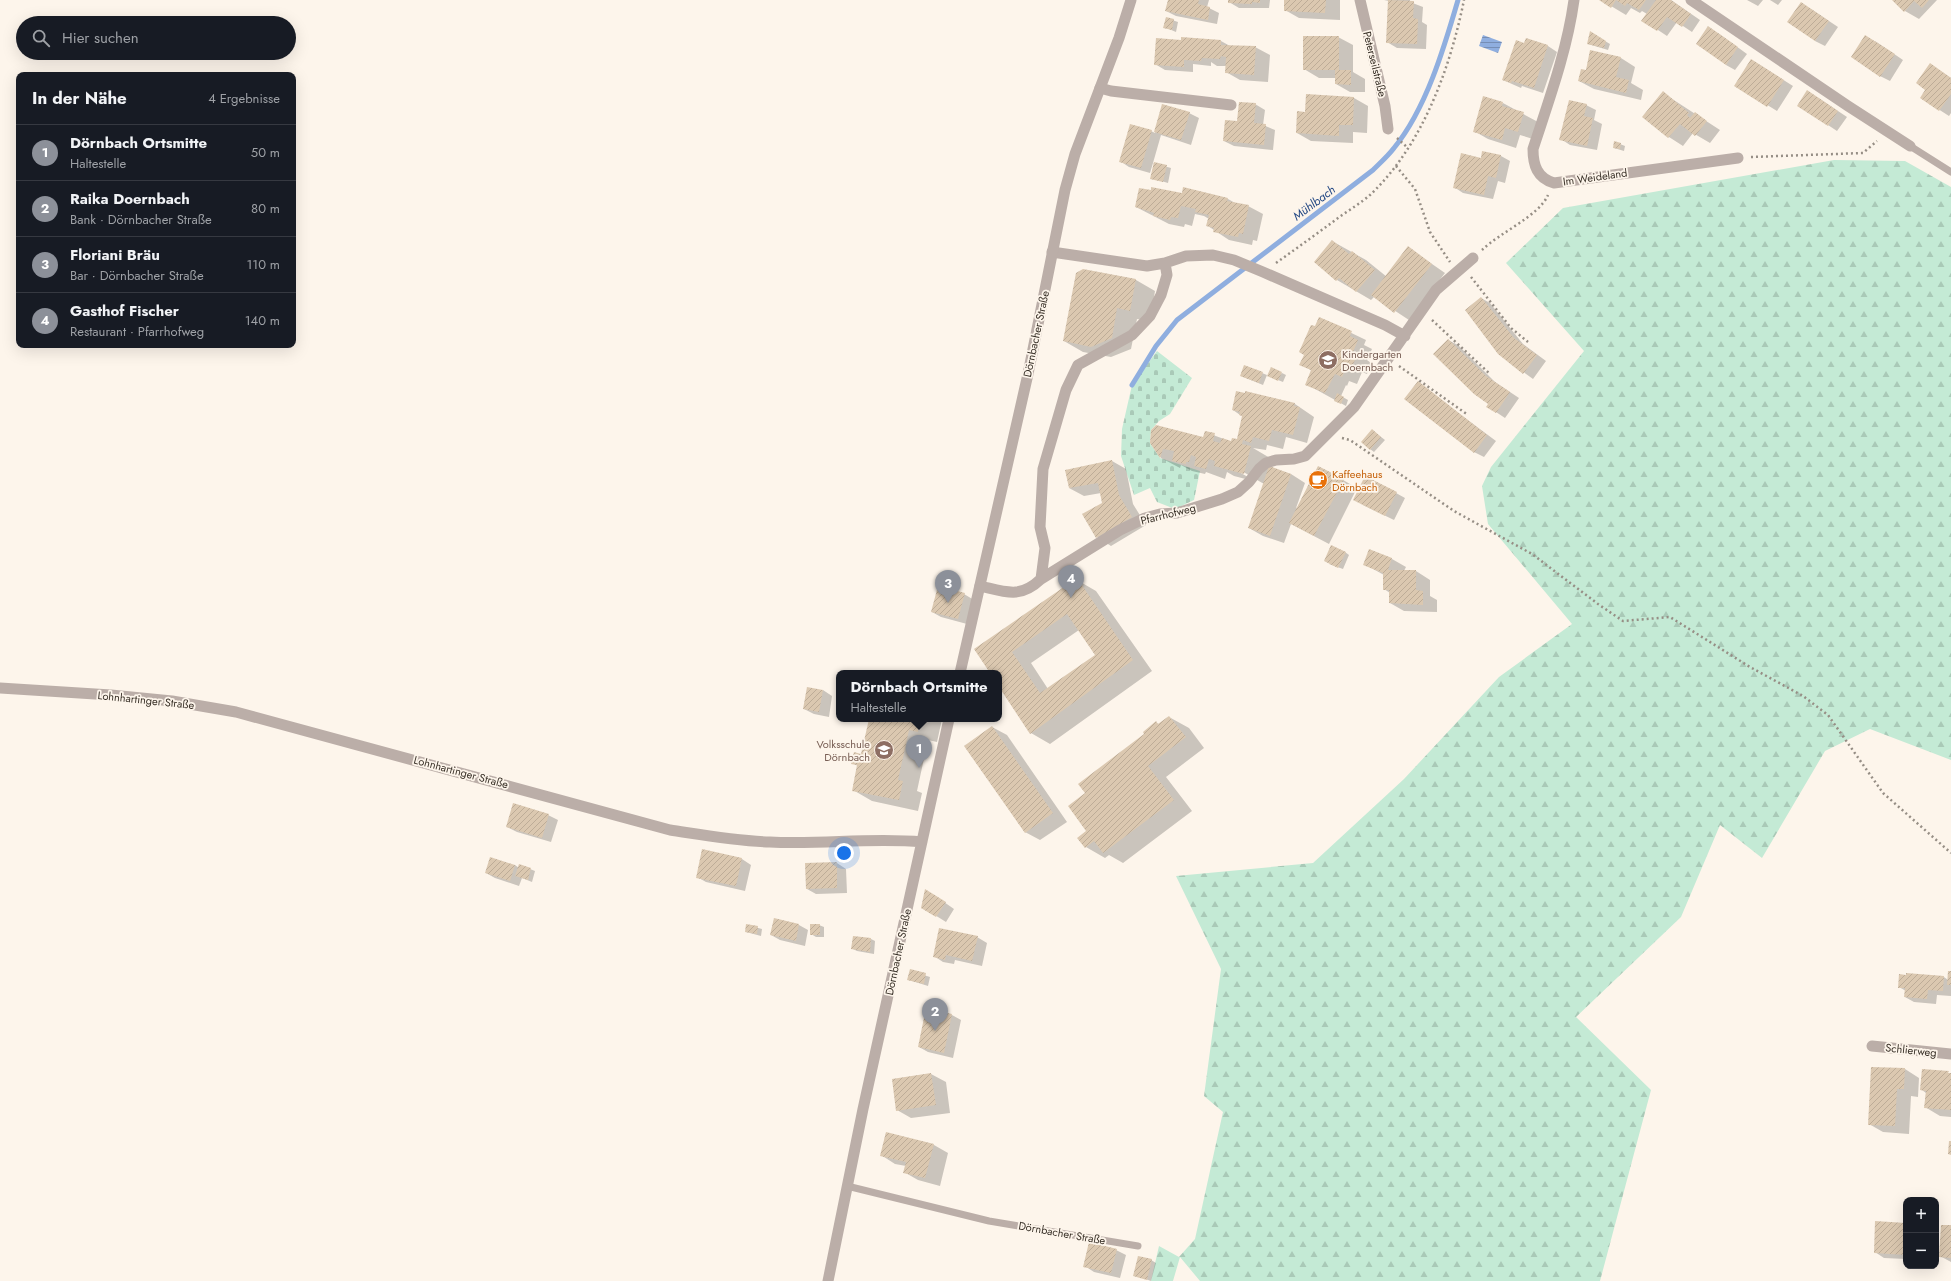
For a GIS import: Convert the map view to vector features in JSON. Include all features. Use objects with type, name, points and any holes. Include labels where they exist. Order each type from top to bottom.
[{"type":"street","name":"Dörnbacher Straße","points":[[961,670],[1033,352],[1065,190],[1075,154],[1119,38],[1131,0]]},
{"type":"street","name":"Peterseilstraße","points":[[1360,0],[1385,106],[1388,129]]},
{"type":"street","name":"Im Weideland","points":[[1574,0],[1572,18],[1562,57],[1533,149],[1533,162],[1539,174],[1546,180],[1554,183],[1738,158]]},
{"type":"street","points":[[1691,0],[1910,146]]},
{"type":"street","points":[[1100,88],[1111,91],[1231,105]]},
{"type":"street","points":[[1052,252],[1147,266],[1196,255],[1213,255],[1234,260],[1263,272],[1385,325],[1405,336]]},
{"type":"street","name":"Pfarrhofweg","points":[[980,586],[1017,593],[1031,588],[1041,579],[1120,530],[1145,518],[1160,514],[1177,513],[1194,509],[1238,492],[1266,463],[1276,460],[1294,460],[1305,456],[1354,408],[1436,290],[1472,258]]},
{"type":"street","points":[[1041,579],[1044,548],[1040,527],[1043,469],[1066,390],[1078,365],[1132,335],[1150,316],[1161,295],[1167,275],[1165,263]]},
{"type":"street","name":"Lohnhartinger Straße","points":[[0,688],[111,695],[172,701],[236,712],[670,830],[724,838],[770,842],[893,840],[922,842]]},
{"type":"street","name":"Dörnbacher Straße","points":[[828,1281],[840,1228],[847,1186],[948,722]]},
{"type":"street","name":"Schlierweg","points":[[1872,1046],[1951,1054]]},
{"type":"lane","points":[[1910,146],[1951,172]]},
{"type":"lane","name":"Dörnbacher Straße","points":[[847,1186],[989,1221],[1138,1246]]},
{"type":"path","points":[[1263,272],[1369,196],[1391,174],[1412,142],[1436,96],[1447,68],[1464,0]]},
{"type":"path","points":[[1738,158],[1863,152],[1876,144],[1884,130]]},
{"type":"path","points":[[1396,166],[1415,189],[1430,232],[1511,328],[1528,342]]},
{"type":"path","points":[[1472,258],[1492,240],[1537,210],[1546,201],[1554,183]]},
{"type":"path","points":[[1420,311],[1449,335],[1490,374]]},
{"type":"path","points":[[1389,358],[1468,415]]},
{"type":"path","points":[[1327,435],[1350,440],[1454,511],[1532,554],[1623,621],[1670,617],[1750,667],[1803,696],[1828,715],[1883,793],[1951,853]]},
{"type":"green space","points":[[1834,160],[1905,161],[1951,187],[1951,760],[1870,729],[1825,751],[1762,858],[1720,825],[1681,917],[1576,1017],[1651,1090],[1600,1281],[1200,1281],[1180,1257],[1173,1281],[1151,1281],[1159,1246],[1179,1257],[1195,1239],[1223,1112],[1204,1096],[1221,969],[1176,876],[1313,863],[1404,779],[1499,677],[1572,624],[1488,524],[1482,486],[1491,467],[1584,351],[1506,263],[1563,208]]},
{"type":"green space","points":[[1157,351],[1192,378],[1170,414],[1159,421],[1151,430],[1150,443],[1160,458],[1200,471],[1194,500],[1175,509],[1157,502],[1150,488],[1134,495],[1121,456],[1122,429],[1132,385]]},
{"type":"water","points":[[1483,35],[1502,42],[1498,53],[1479,46]]},
{"type":"building","points":[[1168,0],[1199,0],[1198,4],[1210,7],[1208,20],[1165,11]]},
{"type":"building","points":[[1228,0],[1260,0],[1260,3],[1228,3]]},
{"type":"building","points":[[1284,0],[1326,0],[1325,13],[1284,11]]},
{"type":"building","points":[[1388,0],[1414,1],[1413,18],[1418,19],[1417,44],[1386,43]]},
{"type":"building","points":[[1599,0],[1616,0],[1611,8]]},
{"type":"building","points":[[1616,0],[1646,0],[1639,10],[1627,3],[1625,6]]},
{"type":"building","points":[[1656,0],[1671,0],[1691,14],[1682,27],[1667,17],[1657,31],[1641,21]]},
{"type":"building","points":[[1892,0],[1929,0],[1922,8],[1914,1],[1904,12]]},
{"type":"building","points":[[1801,2],[1829,21],[1815,41],[1787,22]]},
{"type":"building","points":[[1166,17],[1174,19],[1172,30],[1163,28]]},
{"type":"building","points":[[1708,26],[1738,47],[1726,65],[1696,44]]},
{"type":"building","points":[[1590,31],[1606,41],[1604,48],[1587,44]]},
{"type":"building","points":[[1865,35],[1895,54],[1880,77],[1851,57]]},
{"type":"building","points":[[1303,36],[1339,36],[1339,70],[1351,70],[1351,85],[1335,84],[1335,70],[1303,70]]},
{"type":"building","points":[[1181,37],[1221,40],[1221,45],[1256,46],[1254,75],[1225,73],[1226,57],[1221,56],[1220,59],[1202,58],[1201,61],[1184,60],[1184,67],[1154,65],[1156,38],[1181,40]]},
{"type":"building","points":[[1526,38],[1548,45],[1534,88],[1512,81],[1511,83],[1502,80],[1516,40],[1524,43]]},
{"type":"building","points":[[1590,50],[1621,57],[1616,77],[1629,80],[1626,93],[1578,81],[1581,69],[1586,70]]},
{"type":"building","points":[[1751,59],[1784,80],[1767,107],[1734,86]]},
{"type":"building","points":[[1930,63],[1951,78],[1951,94],[1939,111],[1920,98],[1925,90],[1916,83]]},
{"type":"building","points":[[1807,90],[1838,111],[1828,126],[1797,106]]},
{"type":"building","points":[[1663,91],[1689,113],[1687,115],[1690,118],[1695,112],[1707,121],[1695,136],[1680,124],[1668,138],[1642,117]]},
{"type":"building","points":[[1306,94],[1354,97],[1353,125],[1339,125],[1339,136],[1296,133],[1297,111],[1305,112]]},
{"type":"building","points":[[1483,96],[1503,102],[1502,106],[1524,112],[1518,132],[1505,128],[1502,140],[1473,132]]},
{"type":"building","points":[[1569,100],[1587,104],[1584,116],[1593,118],[1587,146],[1559,140]]},
{"type":"building","points":[[1239,102],[1256,103],[1254,123],[1266,124],[1264,145],[1223,141],[1225,120],[1237,121]]},
{"type":"building","points":[[1162,104],[1190,112],[1181,140],[1154,132]]},
{"type":"building","points":[[1130,124],[1152,130],[1141,168],[1119,162]]},
{"type":"building","points":[[1614,141],[1621,143],[1620,149],[1613,148]]},
{"type":"building","points":[[1482,151],[1501,155],[1496,178],[1488,176],[1484,195],[1453,188],[1461,153],[1481,158]]},
{"type":"building","points":[[1154,162],[1167,165],[1163,182],[1150,179]]},
{"type":"building","points":[[1151,187],[1182,193],[1183,187],[1228,198],[1227,201],[1249,205],[1243,234],[1239,233],[1238,237],[1213,232],[1214,228],[1206,226],[1209,215],[1195,212],[1196,209],[1181,206],[1178,218],[1171,217],[1170,220],[1153,216],[1154,213],[1135,207],[1139,188],[1151,190]]},
{"type":"building","points":[[1332,240],[1349,254],[1352,251],[1375,270],[1356,292],[1339,278],[1336,281],[1314,262]]},
{"type":"building","points":[[1408,246],[1432,264],[1394,313],[1371,295]]},
{"type":"building","points":[[1083,269],[1136,279],[1130,311],[1117,308],[1112,338],[1091,347],[1063,341],[1076,273]]},
{"type":"building","points":[[1481,297],[1514,338],[1537,355],[1523,374],[1498,354],[1465,310]]},
{"type":"building","name":"Kindergarten Doernbach","points":[[1319,317],[1352,331],[1350,336],[1358,340],[1353,352],[1358,354],[1352,366],[1348,364],[1342,377],[1335,374],[1325,393],[1305,385],[1311,370],[1299,365],[1304,355],[1299,352],[1311,325],[1315,326]]},
{"type":"building","points":[[1448,339],[1486,376],[1510,392],[1496,413],[1486,407],[1488,404],[1474,394],[1433,354]]},
{"type":"building","points":[[1244,365],[1263,372],[1259,383],[1240,376]]},
{"type":"building","points":[[1271,367],[1282,372],[1278,381],[1267,376]]},
{"type":"building","points":[[1418,381],[1487,435],[1474,453],[1404,399]]},
{"type":"building","points":[[1236,391],[1245,393],[1245,391],[1295,403],[1294,406],[1300,407],[1293,435],[1272,430],[1269,441],[1253,437],[1251,443],[1243,440],[1242,444],[1251,446],[1244,474],[1214,466],[1215,461],[1209,459],[1206,469],[1194,466],[1196,457],[1191,455],[1189,462],[1186,462],[1186,464],[1172,461],[1174,451],[1163,449],[1160,458],[1150,443],[1151,430],[1156,425],[1203,437],[1205,431],[1215,433],[1213,441],[1220,443],[1222,438],[1231,441],[1232,438],[1237,439],[1242,416],[1239,415],[1240,412],[1232,410]]},
{"type":"building","points":[[1337,393],[1344,397],[1341,404],[1334,401]]},
{"type":"building","points":[[1372,429],[1381,437],[1370,450],[1361,442]]},
{"type":"building","points":[[1112,460],[1119,495],[1132,517],[1096,538],[1082,514],[1102,503],[1098,483],[1069,488],[1065,470]]},
{"type":"building","points":[[1269,466],[1291,474],[1270,536],[1248,528]]},
{"type":"building","points":[[1318,466],[1344,479],[1314,536],[1289,523]]},
{"type":"building","points":[[1365,476],[1397,492],[1385,516],[1353,500]]},
{"type":"building","points":[[1331,545],[1346,552],[1338,568],[1324,561]]},
{"type":"building","points":[[1369,549],[1392,558],[1388,570],[1416,570],[1416,590],[1423,591],[1423,605],[1389,603],[1389,590],[1383,590],[1383,573],[1363,565]]},
{"type":"building","points":[[1077,578],[1133,660],[1030,734],[1002,692],[1002,670],[988,670],[974,649]],"holes":[[[1067,614],[1095,655],[1040,693],[1012,652]]]},
{"type":"building","points":[[938,586],[965,593],[958,619],[931,612]]},
{"type":"building","points":[[807,687],[823,690],[819,712],[803,709]]},
{"type":"building","points":[[1169,716],[1186,737],[1148,766],[1174,800],[1103,853],[1094,841],[1085,848],[1077,838],[1086,831],[1068,806],[1085,793],[1078,784],[1144,734],[1143,732],[1156,721],[1158,724]]},
{"type":"building","points":[[868,722],[920,722],[918,732],[909,730],[898,780],[903,781],[899,800],[852,791],[857,765],[851,764],[854,752],[861,754]]},
{"type":"building","points":[[992,726],[1053,813],[1025,833],[964,746]]},
{"type":"building","points":[[513,803],[549,814],[542,838],[506,827]]},
{"type":"building","points":[[702,849],[742,858],[736,886],[696,878]]},
{"type":"building","points":[[490,857],[515,865],[510,881],[485,873]]},
{"type":"building","points":[[837,862],[837,888],[806,889],[805,863]]},
{"type":"building","points":[[519,864],[531,868],[528,880],[515,876]]},
{"type":"building","points":[[925,889],[946,902],[936,917],[921,908]]},
{"type":"building","points":[[774,918],[799,924],[796,941],[770,935]]},
{"type":"building","points":[[746,924],[758,926],[757,934],[745,932]]},
{"type":"building","points":[[810,924],[820,924],[820,935],[810,935]]},
{"type":"building","points":[[939,928],[978,936],[972,961],[946,955],[945,960],[933,957]]},
{"type":"building","points":[[853,936],[871,938],[870,952],[851,949]]},
{"type":"building","points":[[910,969],[926,973],[924,984],[907,980]]},
{"type":"building","points":[[1948,971],[1951,971],[1951,985],[1947,985]]},
{"type":"building","points":[[1906,973],[1944,976],[1943,991],[1928,990],[1927,999],[1904,997],[1905,988],[1898,988],[1899,974],[1906,975]]},
{"type":"building","points":[[926,1008],[952,1014],[944,1053],[918,1047]]},
{"type":"building","points":[[1871,1067],[1905,1068],[1904,1089],[1897,1089],[1895,1126],[1868,1125]]},
{"type":"building","points":[[1922,1069],[1949,1071],[1948,1073],[1951,1073],[1951,1110],[1924,1108],[1926,1091],[1920,1090]]},
{"type":"building","points":[[931,1073],[936,1105],[896,1111],[892,1079]]},
{"type":"building","points":[[886,1132],[934,1144],[925,1178],[903,1173],[906,1162],[880,1156]]},
{"type":"building","points":[[1949,1141],[1951,1141],[1951,1155],[1948,1154]]},
{"type":"building","points":[[1875,1221],[1903,1223],[1903,1255],[1874,1253]]},
{"type":"building","points":[[1941,1225],[1951,1225],[1951,1258],[1939,1257]]},
{"type":"building","points":[[1089,1242],[1117,1249],[1111,1273],[1083,1267]]},
{"type":"building","points":[[1138,1256],[1152,1259],[1147,1280],[1133,1276]]},
{"type":"waterway","name":"Mühlbach","points":[[1132,385],[1156,346],[1177,320],[1373,170],[1387,157],[1416,115],[1425,97],[1447,38],[1458,0]]},
{"type":"place","name":"Kindergarten Doernbach","points":[[1328,360]]},
{"type":"place","name":"Kaffeehaus Dörnbach","points":[[1318,480]]},
{"type":"place","name":"Gasthof Fischer","points":[[1071,598]]},
{"type":"place","name":"Floriani Bräu","points":[[948,603]]},
{"type":"place","name":"Volksschule Dörnbach","points":[[884,750]]},
{"type":"place","name":"Dörnbach Ortsmitte","points":[[919,768]]},
{"type":"place","name":"Raika Doernbach","points":[[935,1031]]}]
